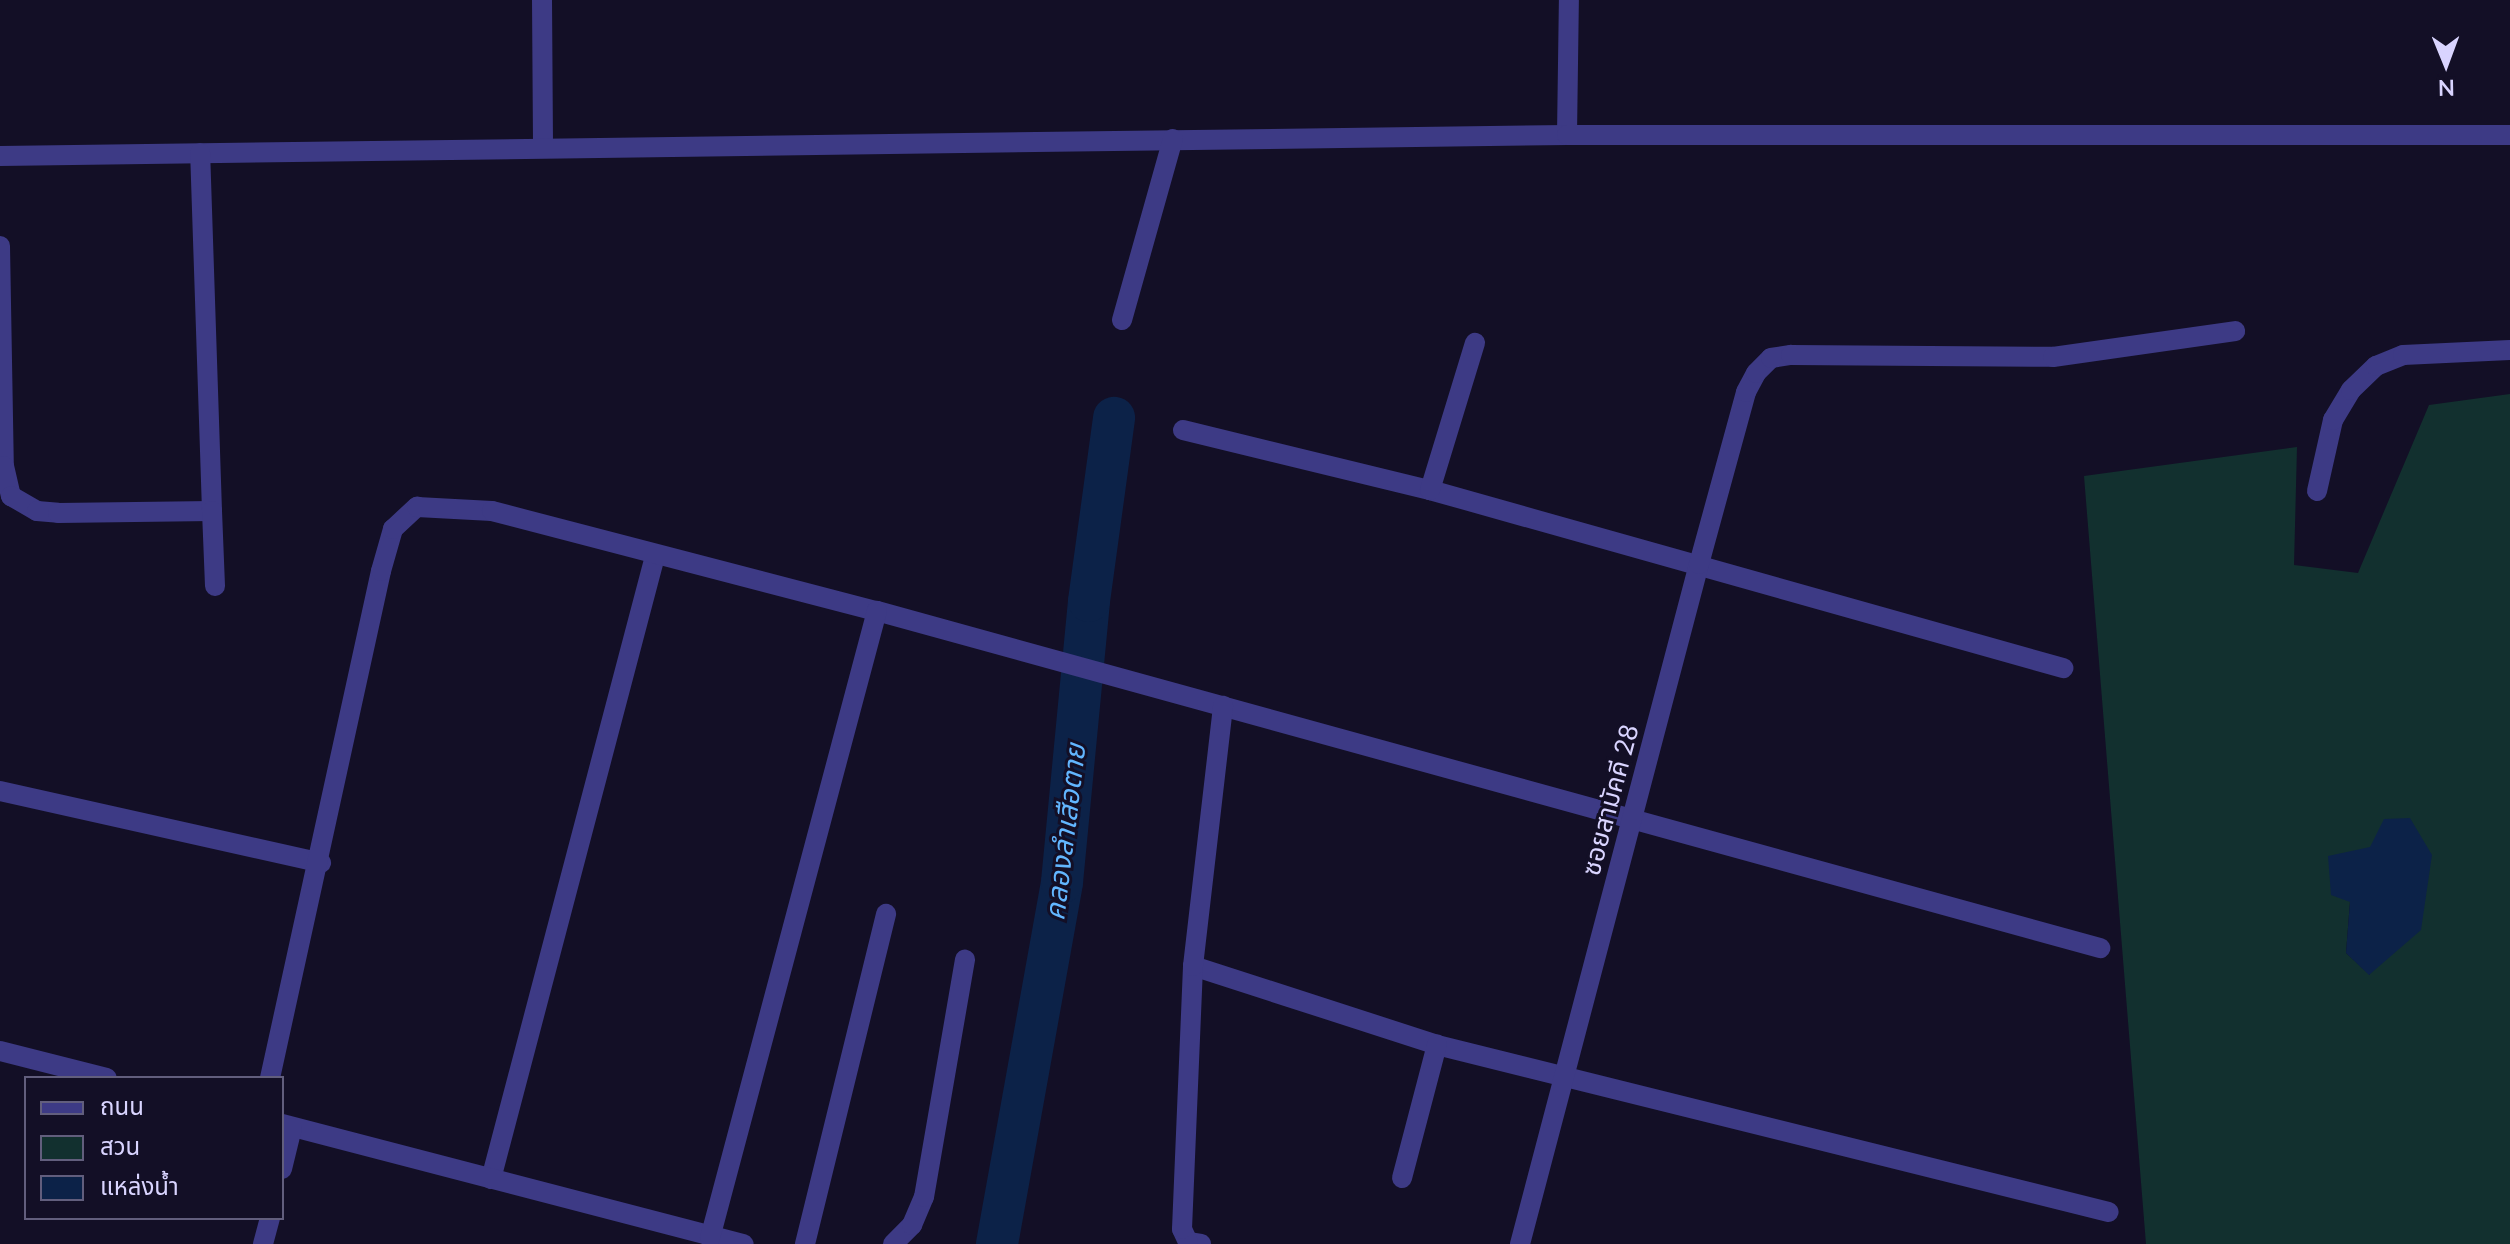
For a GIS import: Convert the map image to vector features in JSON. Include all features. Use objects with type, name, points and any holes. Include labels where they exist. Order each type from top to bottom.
[{"type":"street","points":[[542,0],[543,146]]},
{"type":"street","points":[[1567,135],[1569,0]]},
{"type":"street","points":[[0,156],[543,146],[1567,135],[2510,135]]},
{"type":"street","points":[[1122,320],[1173,139]]},
{"type":"street","points":[[200,153],[215,586]]},
{"type":"street","points":[[0,246],[4,466],[11,496],[37,511],[58,513],[212,511]]},
{"type":"street","name":"ซอยสามัคคี 28","points":[[1520,1244],[1699,564],[1746,392],[1756,373],[1782,355],[2062,356],[2235,331]]},
{"type":"street","points":[[1430,490],[1475,343]]},
{"type":"street","points":[[2317,491],[2333,420],[2351,390],[2376,366],[2403,355],[2510,350]]},
{"type":"street","points":[[1183,430],[1430,490],[2063,668]]},
{"type":"street","points":[[270,1076],[321,863],[381,571],[393,529],[417,507],[448,505],[492,511],[655,556],[877,611],[1108,678],[1223,706],[2100,948]]},
{"type":"street","points":[[491,1179],[655,556]]},
{"type":"street","points":[[710,1238],[877,611]]},
{"type":"street","points":[[1201,1244],[1188,1242],[1182,1229],[1193,966],[1223,706]]},
{"type":"street","points":[[0,791],[321,863]]},
{"type":"street","points":[[805,1244],[886,914]]},
{"type":"street","points":[[893,1244],[912,1225],[924,1197],[965,960]]},
{"type":"street","points":[[1193,966],[1437,1045],[2109,1212]]},
{"type":"street","points":[[1402,1178],[1437,1045]]},
{"type":"street","points":[[0,1051],[99,1076]]},
{"type":"street","points":[[284,1152],[287,1126],[710,1238],[744,1244]]},
{"type":"street","points":[[263,1244],[269,1220]]},
{"type":"green space","points":[[2510,394],[2510,1244],[2146,1244],[2084,476],[2297,447],[2294,565],[2358,573],[2429,405]],"holes":[[[2350,902],[2370,975],[2346,953]]]},
{"type":"water","points":[[2410,818],[2432,855],[2421,930],[2369,975],[2346,953],[2350,902],[2331,895],[2328,856],[2370,847],[2384,819]]},
{"type":"waterway","name":"คลองลำเสือตาย","points":[[997,1244],[1062,882],[1089,601],[1114,418]]}]
